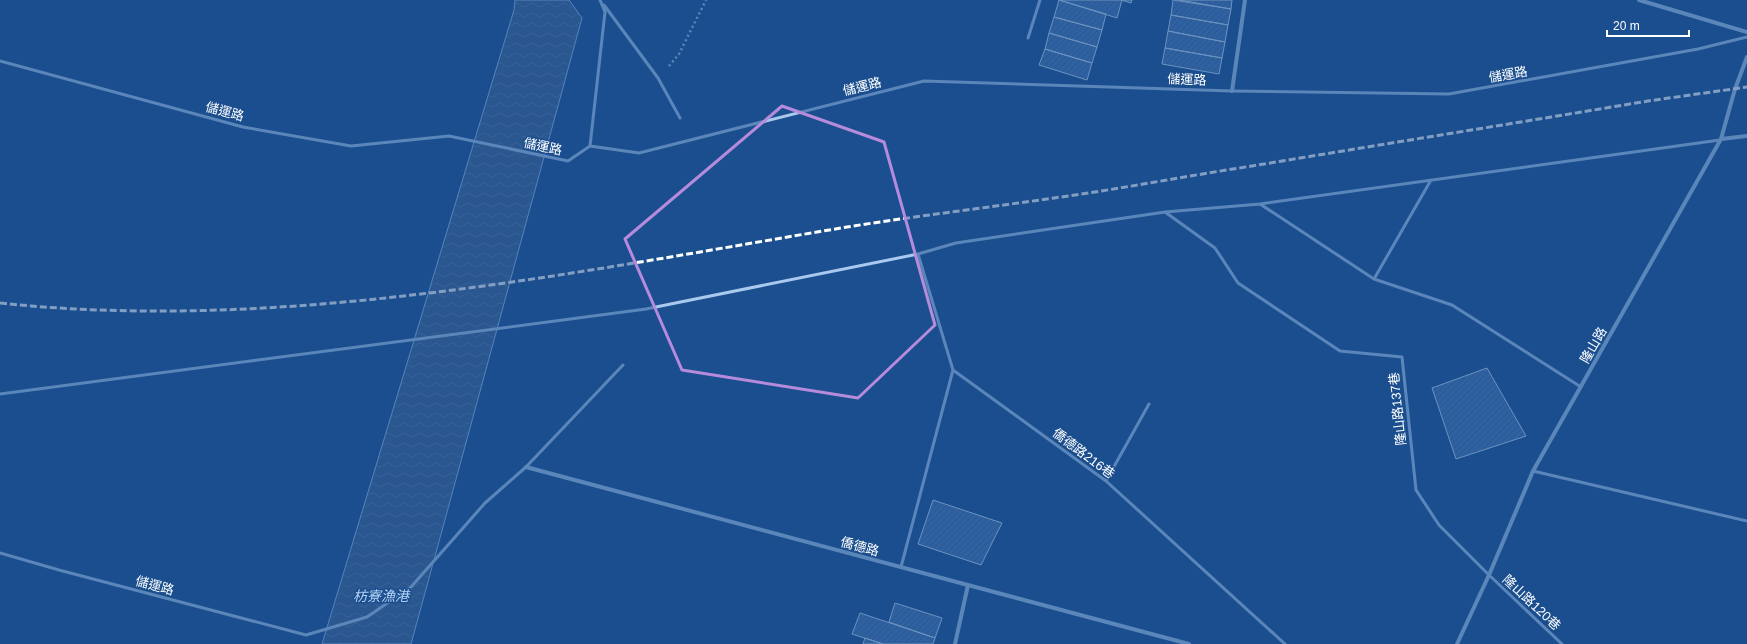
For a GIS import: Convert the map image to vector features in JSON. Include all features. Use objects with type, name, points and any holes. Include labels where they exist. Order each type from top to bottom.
[{"type":"street","points":[[1232,91],[1245,0]]},
{"type":"street","points":[[1639,0],[1747,32]]},
{"type":"street","name":"隆山路","points":[[1457,644],[1489,576],[1533,471],[1722,139],[1735,89],[1747,57]]},
{"type":"street","points":[[1722,139],[1747,136]]},
{"type":"street","name":"僑德路","points":[[526,467],[1189,644]]},
{"type":"street","points":[[956,644],[968,586]]},
{"type":"lane","points":[[1028,38],[1040,0]]},
{"type":"lane","points":[[601,1],[658,78],[680,118]]},
{"type":"lane","points":[[590,146],[605,12],[601,1]]},
{"type":"lane","name":"儲運路","points":[[0,61],[243,127],[351,146],[449,136],[568,161],[590,146],[639,153],[924,81],[1232,91],[1449,94],[1698,49],[1747,36]]},
{"type":"lane","points":[[0,394],[646,309],[918,254],[956,244],[1165,212],[1260,204],[1722,139]]},
{"type":"lane","points":[[1374,279],[1431,180]]},
{"type":"lane","points":[[1260,204],[1374,279],[1452,305],[1581,388]]},
{"type":"lane","name":"隆山路137巷","points":[[1165,212],[1216,248],[1238,283],[1340,351],[1402,357],[1416,490],[1439,525],[1489,576]]},
{"type":"lane","points":[[902,568],[953,370],[918,254]]},
{"type":"lane","points":[[526,467],[623,365]]},
{"type":"lane","name":"僑德路216巷","points":[[953,370],[1106,481],[1285,644]]},
{"type":"lane","points":[[1106,481],[1149,404]]},
{"type":"lane","name":"儲運路","points":[[0,553],[66,572],[306,635],[367,617],[411,587],[485,503],[526,467]]},
{"type":"lane","points":[[1533,471],[1747,521]]},
{"type":"lane","name":"隆山路120巷","points":[[1489,576],[1562,644]]},
{"type":"path","points":[[658,78],[679,54],[706,0]]},
{"type":"highlighted area","points":[[782,106],[884,142],[935,325],[858,398],[682,370],[625,239]]},
{"type":"water","name":"枋寮漁港","points":[[515,0],[569,0],[582,18],[411,644],[322,644],[514,10]]},
{"type":"building","points":[[1059,0],[1122,0],[1117,18]]},
{"type":"building","points":[[1059,0],[1106,14],[1102,30],[1054,17]]},
{"type":"building","points":[[1121,0],[1132,0],[1131,3]]},
{"type":"building","points":[[1173,0],[1231,9],[1228,25],[1171,15]]},
{"type":"building","points":[[1179,0],[1232,0],[1231,9]]},
{"type":"building","points":[[1171,15],[1228,25],[1225,42],[1168,31]]},
{"type":"building","points":[[1054,17],[1102,30],[1097,47],[1049,33]]},
{"type":"building","points":[[1168,31],[1225,42],[1222,58],[1165,48]]},
{"type":"building","points":[[1049,33],[1097,47],[1092,63],[1045,49]]},
{"type":"building","points":[[1165,48],[1222,58],[1219,74],[1162,64]]},
{"type":"building","points":[[1045,49],[1092,63],[1087,80],[1039,65]]},
{"type":"building","points":[[1487,368],[1526,436],[1456,459],[1432,388]]},
{"type":"building","points":[[933,500],[1002,523],[981,565],[918,544]]},
{"type":"building","points":[[895,603],[942,618],[935,638],[889,622]]},
{"type":"building","points":[[860,613],[935,638],[933,644],[883,644],[852,634]]},
{"type":"building","points":[[865,638],[883,644],[863,644]]},
{"type":"railway","points":[[0,303],[106,310],[212,310],[318,304],[425,294],[531,279],[873,223],[1104,191],[1648,101],[1747,87]]}]
